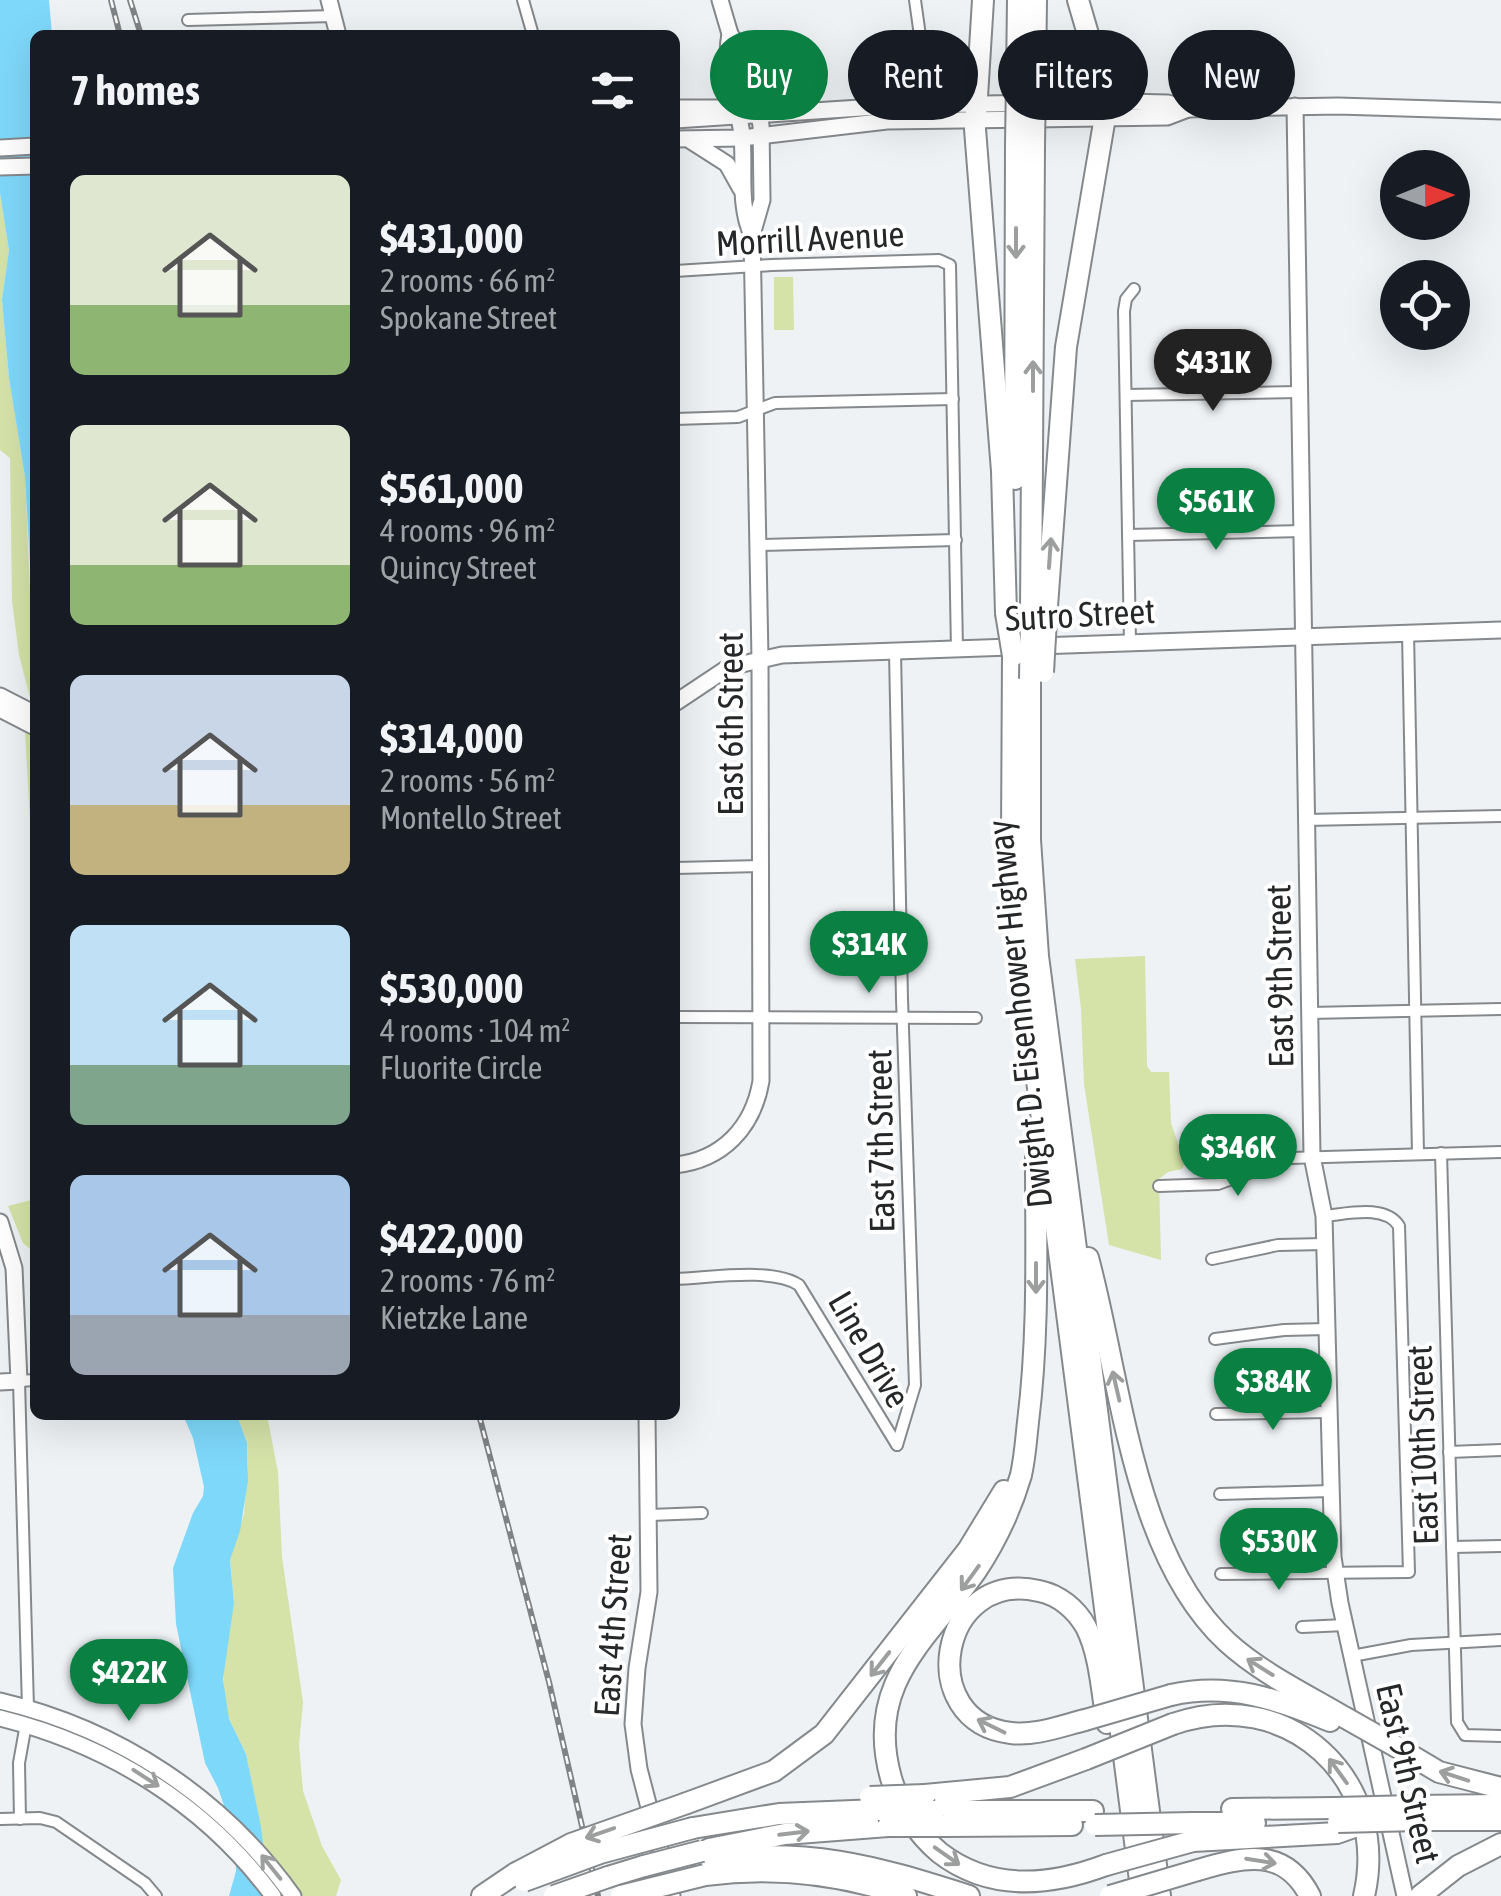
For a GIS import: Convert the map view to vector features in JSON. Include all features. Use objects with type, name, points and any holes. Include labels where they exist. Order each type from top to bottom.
[{"type":"highway","points":[[978,62],[983,0]]},
{"type":"highway","name":"Dwight D. Eisenhower Highway","points":[[1018,0],[1021,30]]},
{"type":"highway","name":"Dwight D. Eisenhower Highway","points":[[1032,30],[1036,0]]},
{"type":"highway","points":[[1078,0],[1085,30]]},
{"type":"highway","points":[[975,120],[1002,471],[1024,615]]},
{"type":"highway","name":"Dwight D. Eisenhower Highway","points":[[1025,120],[1024,615],[1029,679],[1032,883],[1041,980],[1160,1896]]},
{"type":"highway","points":[[1024,615],[1102,120]]},
{"type":"highway","name":"Dwight D. Eisenhower Highway","points":[[1024,615],[1014,656],[1029,679],[1015,893],[1142,1896]]},
{"type":"highway","points":[[1036,1075],[1036,1368],[1026,1454],[1002,1527],[975,1572],[918,1642],[896,1678],[886,1715],[885,1751],[893,1785],[910,1819],[936,1850],[993,1878],[1029,1883],[1062,1880],[1106,1865],[1192,1825]]},
{"type":"highway","points":[[1070,1205],[1090,1266],[1125,1424],[1161,1542],[1179,1582],[1204,1618],[1238,1652],[1345,1722],[1439,1772],[1501,1788]]},
{"type":"highway","points":[[491,1896],[572,1844],[774,1771],[812,1745],[835,1723],[986,1524],[1014,1467],[1028,1424]]},
{"type":"highway","points":[[1133,1896],[1108,1725],[1094,1651],[1085,1624],[1060,1598],[1024,1588],[987,1597],[967,1612],[954,1632],[948,1667],[954,1692],[970,1714],[993,1729],[1034,1732],[1085,1720],[1171,1694],[1203,1690],[1244,1692],[1345,1722]]},
{"type":"highway","points":[[621,1896],[769,1836],[879,1811],[935,1811],[982,1792],[1010,1787],[1173,1724],[1208,1715],[1252,1716],[1293,1730],[1328,1756],[1351,1789],[1366,1828],[1370,1864],[1364,1896]]},
{"type":"highway","points":[[1141,1748],[1172,1896]]},
{"type":"highway","points":[[482,1896],[517,1878],[600,1853],[814,1802],[879,1811],[1192,1825],[1372,1821],[1416,1814],[1501,1820]]},
{"type":"highway","points":[[1336,1821],[1501,1806]]},
{"type":"highway","points":[[1424,1892],[1458,1866],[1501,1844]]},
{"type":"highway","points":[[554,1896],[644,1866],[761,1855],[829,1858],[908,1875],[969,1896]]},
{"type":"highway","points":[[1110,1896],[1244,1858],[1267,1860],[1290,1871],[1310,1896]]},
{"type":"highway","points":[[703,1862],[755,1870],[802,1871],[906,1896]]},
{"type":"main road","name":"East 6th Street","points":[[720,0],[729,30]]},
{"type":"main road","points":[[706,108],[710,106]]},
{"type":"main road","points":[[1295,106],[1501,111]]},
{"type":"main road","name":"East 9th Street","points":[[1295,106],[1312,1156],[1324,1216],[1334,1571],[1405,1896]]},
{"type":"main road","points":[[680,108],[710,108]]},
{"type":"main road","points":[[680,120],[710,119]]},
{"type":"main road","name":"East 6th Street","points":[[740,120],[746,223],[752,236]]},
{"type":"main road","name":"East 6th Street","points":[[680,1164],[720,1150],[749,1118],[761,1082],[760,658],[752,266],[752,236],[762,200],[760,120]]},
{"type":"main road","points":[[681,139],[742,138],[893,120]]},
{"type":"main road","points":[[681,139],[726,164],[744,196]]},
{"type":"main road","points":[[0,148],[30,147]]},
{"type":"main road","points":[[0,167],[30,166]]},
{"type":"main road","name":"Sutro Street","points":[[680,699],[716,674],[760,658],[1302,634],[1501,630]]},
{"type":"main road","points":[[0,696],[30,711]]},
{"type":"main road","points":[[0,709],[30,724]]},
{"type":"main road","points":[[0,1222],[14,1268],[27,1381],[0,1382]]},
{"type":"main road","name":"East 4th Street","points":[[647,1420],[649,1592],[637,1668],[634,1724],[639,1769],[672,1896]]},
{"type":"main road","points":[[0,1701],[154,1783],[202,1818],[273,1896]]},
{"type":"main road","points":[[0,1715],[10,1713],[76,1724],[137,1754],[201,1797],[258,1850],[293,1896]]},
{"type":"street","points":[[524,0],[531,30]]},
{"type":"street","points":[[915,0],[919,30]]},
{"type":"street","points":[[188,20],[330,8]]},
{"type":"street","name":"Morrill Avenue","points":[[680,271],[948,262],[952,289],[953,399]]},
{"type":"street","points":[[1130,642],[1124,304],[1134,289]]},
{"type":"street","points":[[1126,396],[1300,392]]},
{"type":"street","points":[[680,419],[738,417],[775,404],[953,399],[957,650]]},
{"type":"street","points":[[1128,535],[1303,531]]},
{"type":"street","points":[[758,544],[956,540]]},
{"type":"street","points":[[1408,632],[1418,1154]]},
{"type":"street","name":"East 7th Street","points":[[895,652],[915,1385],[897,1445]]},
{"type":"street","points":[[1305,820],[1501,816]]},
{"type":"street","points":[[680,868],[761,866]]},
{"type":"street","points":[[1309,1013],[1501,1009]]},
{"type":"street","points":[[680,1017],[976,1018]]},
{"type":"street","points":[[1159,1186],[1218,1184],[1273,1162],[1312,1156],[1501,1152]]},
{"type":"street","name":"East 10th Street","points":[[1442,1153],[1457,1722],[1462,1733],[1501,1736]]},
{"type":"street","points":[[1221,1574],[1409,1572],[1399,1226],[1384,1213],[1324,1216]]},
{"type":"street","points":[[1212,1259],[1278,1245],[1324,1244]]},
{"type":"street","name":"Line Drive","points":[[680,1279],[780,1276],[799,1285],[897,1445]]},
{"type":"street","points":[[1215,1339],[1326,1329]]},
{"type":"street","points":[[20,1819],[19,1763],[27,1716],[27,1381]]},
{"type":"street","points":[[1216,1414],[1328,1412]]},
{"type":"street","points":[[1449,1452],[1501,1450]]},
{"type":"street","points":[[1220,1494],[1331,1490]]},
{"type":"street","points":[[650,1515],[702,1513]]},
{"type":"street","points":[[1452,1547],[1501,1546]]},
{"type":"street","points":[[1302,1627],[1345,1624]]},
{"type":"street","points":[[1352,1656],[1388,1648],[1501,1640]]},
{"type":"street","points":[[0,1819],[48,1819],[64,1826],[144,1883],[156,1896]]},
{"type":"green space","points":[[0,193],[9,250],[2,300],[9,378],[25,477],[30,698],[12,601],[10,458],[0,450]]},
{"type":"green space","points":[[774,277],[793,277],[794,330],[774,330]]},
{"type":"green space","points":[[25,732],[30,734],[30,822]]},
{"type":"green space","points":[[1145,956],[1147,1066],[1151,1072],[1169,1072],[1171,1123],[1185,1163],[1182,1169],[1159,1179],[1161,1260],[1109,1245],[1084,1084],[1075,959]]},
{"type":"green space","points":[[30,1200],[30,1249],[23,1243],[8,1206]]},
{"type":"green space","points":[[239,1420],[268,1420],[278,1472],[282,1557],[303,1702],[299,1745],[303,1791],[322,1846],[341,1880],[336,1896],[303,1896],[263,1845],[246,1754],[229,1719],[224,1695],[223,1663],[234,1603],[230,1559],[244,1514],[247,1443]]},
{"type":"water","points":[[0,0],[49,0],[52,30],[30,30],[30,564],[25,477],[9,378],[2,300],[9,250],[0,193]]},
{"type":"water","points":[[185,1420],[239,1420],[247,1443],[248,1481],[240,1531],[230,1560],[234,1603],[223,1679],[229,1719],[246,1754],[261,1827],[264,1896],[229,1896],[236,1871],[235,1838],[205,1763],[176,1624],[173,1568],[204,1487]]},
{"type":"railway","points":[[111,0],[119,30]]},
{"type":"railway","points":[[130,0],[139,30]]},
{"type":"railway","points":[[480,1420],[549,1682],[598,1896]]}]
